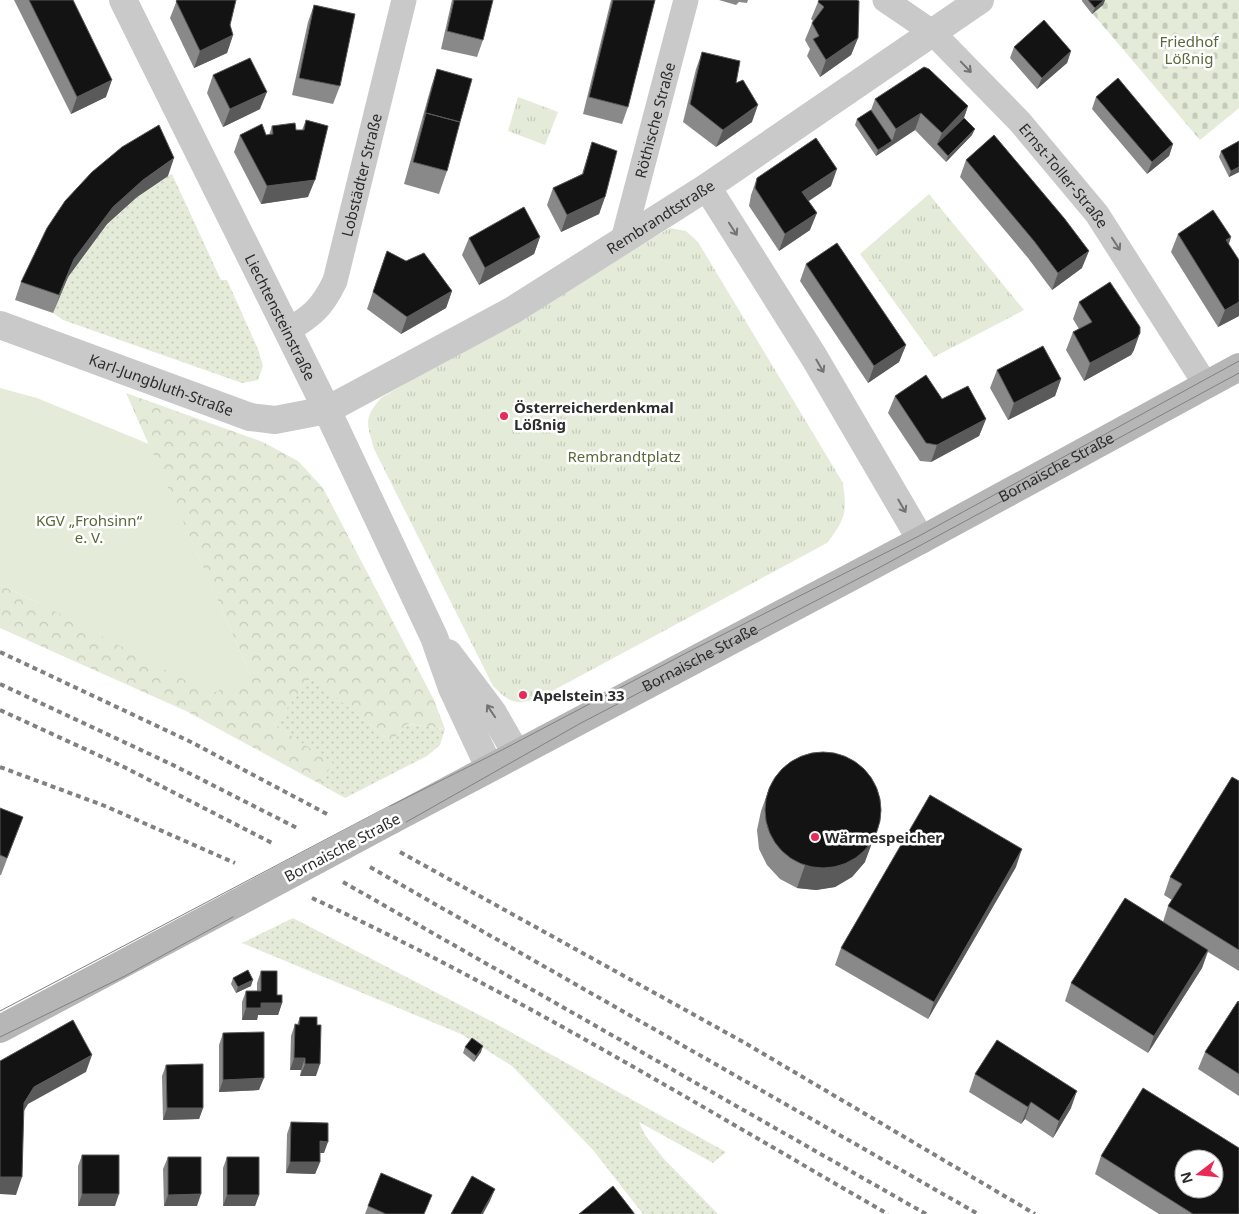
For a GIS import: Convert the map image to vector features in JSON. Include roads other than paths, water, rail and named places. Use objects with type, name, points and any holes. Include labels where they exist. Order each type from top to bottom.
[{"type":"main road","name":"Bornaische Straße","points":[[0,1030],[489,767],[921,540],[1239,367]]},
{"type":"street","name":"Liechtensteinstraße","points":[[123,0],[327,410],[434,637],[452,688],[489,767]]},
{"type":"street","name":"Lobstädter Straße","points":[[287,331],[314,314],[325,301],[335,281],[404,0]]},
{"type":"street","name":"Röthische Straße","points":[[623,240],[686,0]]},
{"type":"street","name":"Ernst-Toller-Straße","points":[[885,0],[932,32],[1020,122],[1097,214],[1206,385]]},
{"type":"street","name":"Rembrandtstraße","points":[[327,410],[513,310],[706,188],[980,0]]},
{"type":"street","points":[[706,188],[814,357],[921,540]]},
{"type":"street","name":"Karl-Jungbluth-Straße","points":[[0,325],[250,417],[276,420],[327,410]]},
{"type":"street","name":"Liechtensteinstraße","points":[[434,637],[456,661],[493,713],[516,753]]},
{"type":"tram line","points":[[0,1011],[376,813],[502,750],[690,651],[919,536],[1239,361]]},
{"type":"tram line","points":[[0,1037],[125,976],[401,825],[581,723],[873,571],[1239,373]]},
{"type":"railway","points":[[0,652],[191,742],[327,814]]},
{"type":"railway","points":[[0,684],[173,765],[299,829]]},
{"type":"railway","points":[[0,710],[124,767],[272,843]]},
{"type":"railway","points":[[0,767],[105,806],[235,863]]},
{"type":"railway","points":[[400,852],[745,1043],[1035,1214]]},
{"type":"railway","points":[[370,867],[978,1214]]},
{"type":"railway","points":[[343,882],[926,1214]]},
{"type":"railway","points":[[312,898],[459,971],[531,1010],[888,1214]]},
{"type":"place","name":"Österreicherdenkmal Lößnig","points":[[504,416]]},
{"type":"place","name":"Apelstein 33","points":[[523,695]]},
{"type":"place","name":"Wärmespeicher","points":[[815,837]]},
{"type":"park label","name":"Friedhof Lößnig","points":[[1189,50]]},
{"type":"park label","name":"Rembrandtplatz","points":[[624,456]]},
{"type":"park label","name":"KGV „Frohsinn“ e. V.","points":[[89,528]]}]
